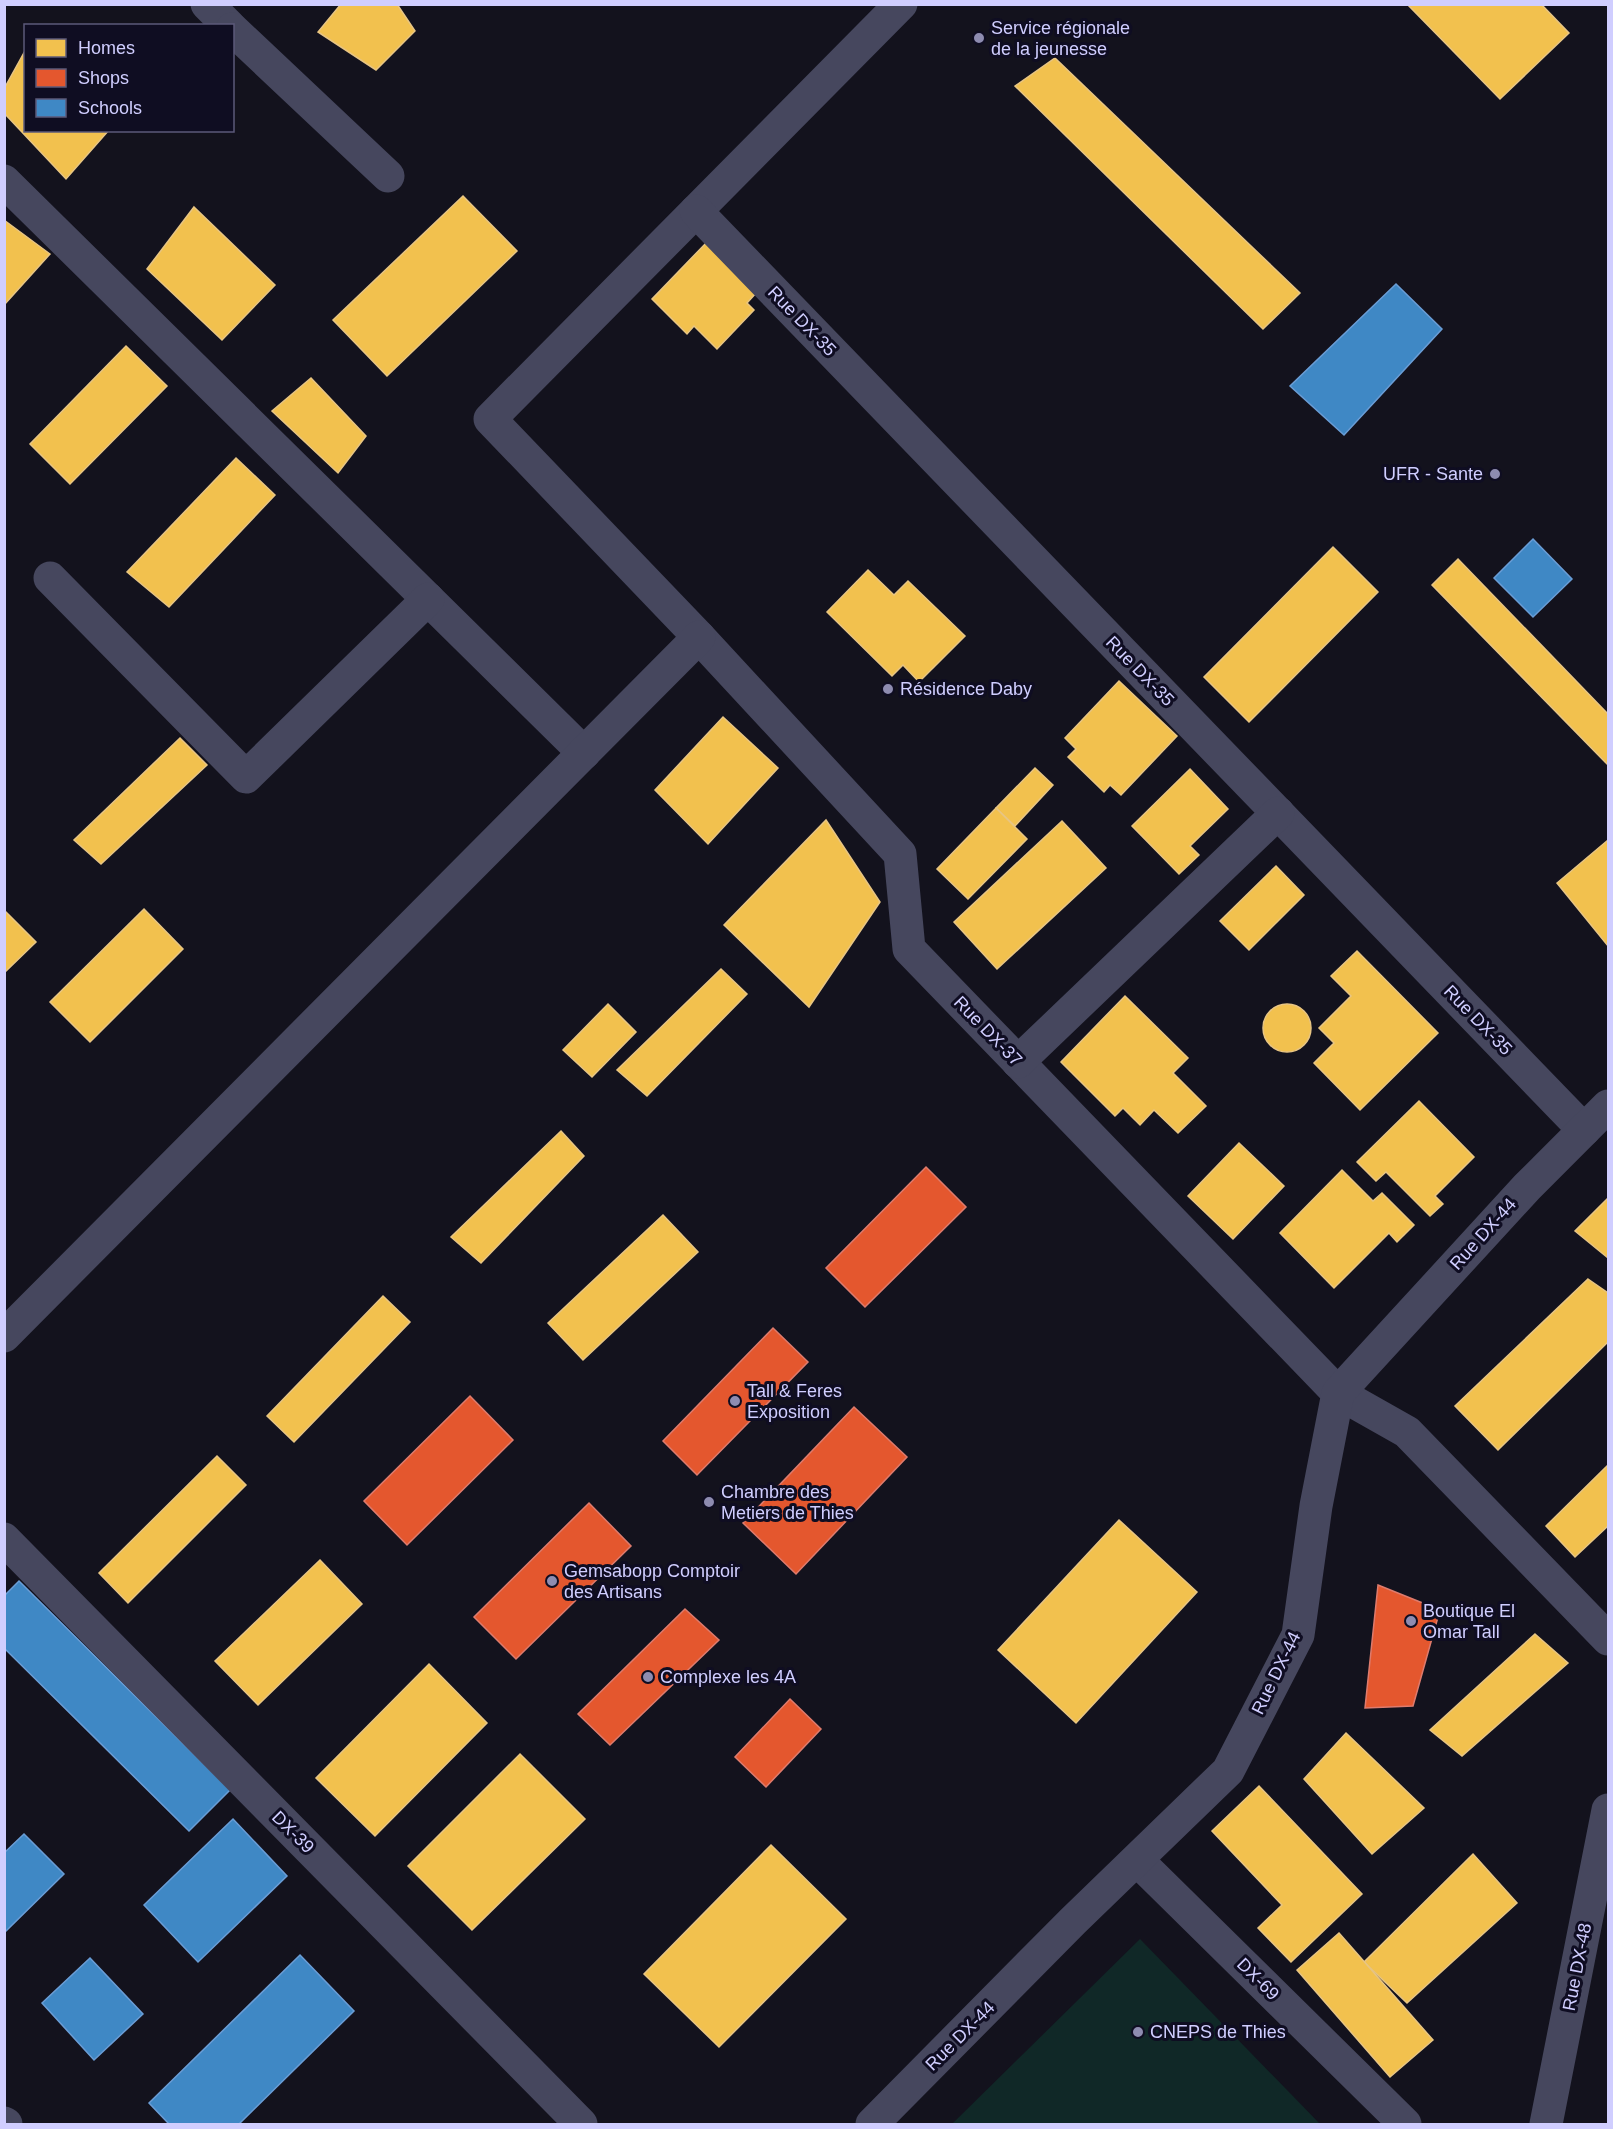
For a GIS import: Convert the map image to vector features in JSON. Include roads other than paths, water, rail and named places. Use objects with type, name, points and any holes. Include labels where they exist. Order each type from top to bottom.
[{"type":"street","points":[[207,4],[228,24]]},
{"type":"street","points":[[696,211],[901,4]]},
{"type":"street","points":[[234,30],[388,176]]},
{"type":"street","points":[[4,181],[584,753]]},
{"type":"street","name":"Rue DX-37","points":[[696,211],[490,419],[699,637],[900,854],[909,949],[1338,1393],[1407,1432],[1608,1639]]},
{"type":"street","name":"Rue DX-35","points":[[696,211],[1584,1130]]},
{"type":"street","points":[[50,578],[246,777],[428,599]]},
{"type":"street","points":[[4,1336],[699,637]]},
{"type":"street","points":[[1018,1062],[1278,813]]},
{"type":"street","name":"Rue DX-44","points":[[872,2124],[1228,1771],[1298,1635],[1316,1506],[1338,1393],[1527,1187],[1608,1106]]},
{"type":"street","name":"DX-39","points":[[4,1539],[581,2124]]},
{"type":"street","name":"Rue DX-48","points":[[1546,2124],[1608,1810]]},
{"type":"street","name":"DX-69","points":[[1137,1860],[1405,2124]]},
{"type":"place","name":"Service régionale de la jeunesse","points":[[979,38]]},
{"type":"place","name":"UFR - Sante","points":[[1495,474]]},
{"type":"place","name":"Résidence Daby","points":[[888,689]]},
{"type":"place","name":"Tall & Feres Exposition","points":[[735,1401]]},
{"type":"place","name":"Chambre des Metiers de Thies","points":[[709,1502]]},
{"type":"place","name":"Gemsabopp Comptoir des Artisans","points":[[552,1581]]},
{"type":"place","name":"Boutique El Omar Tall","points":[[1411,1621]]},
{"type":"place","name":"Complexe les 4A","points":[[648,1677]]},
{"type":"place","name":"CNEPS de Thies","points":[[1138,2032]]}]
